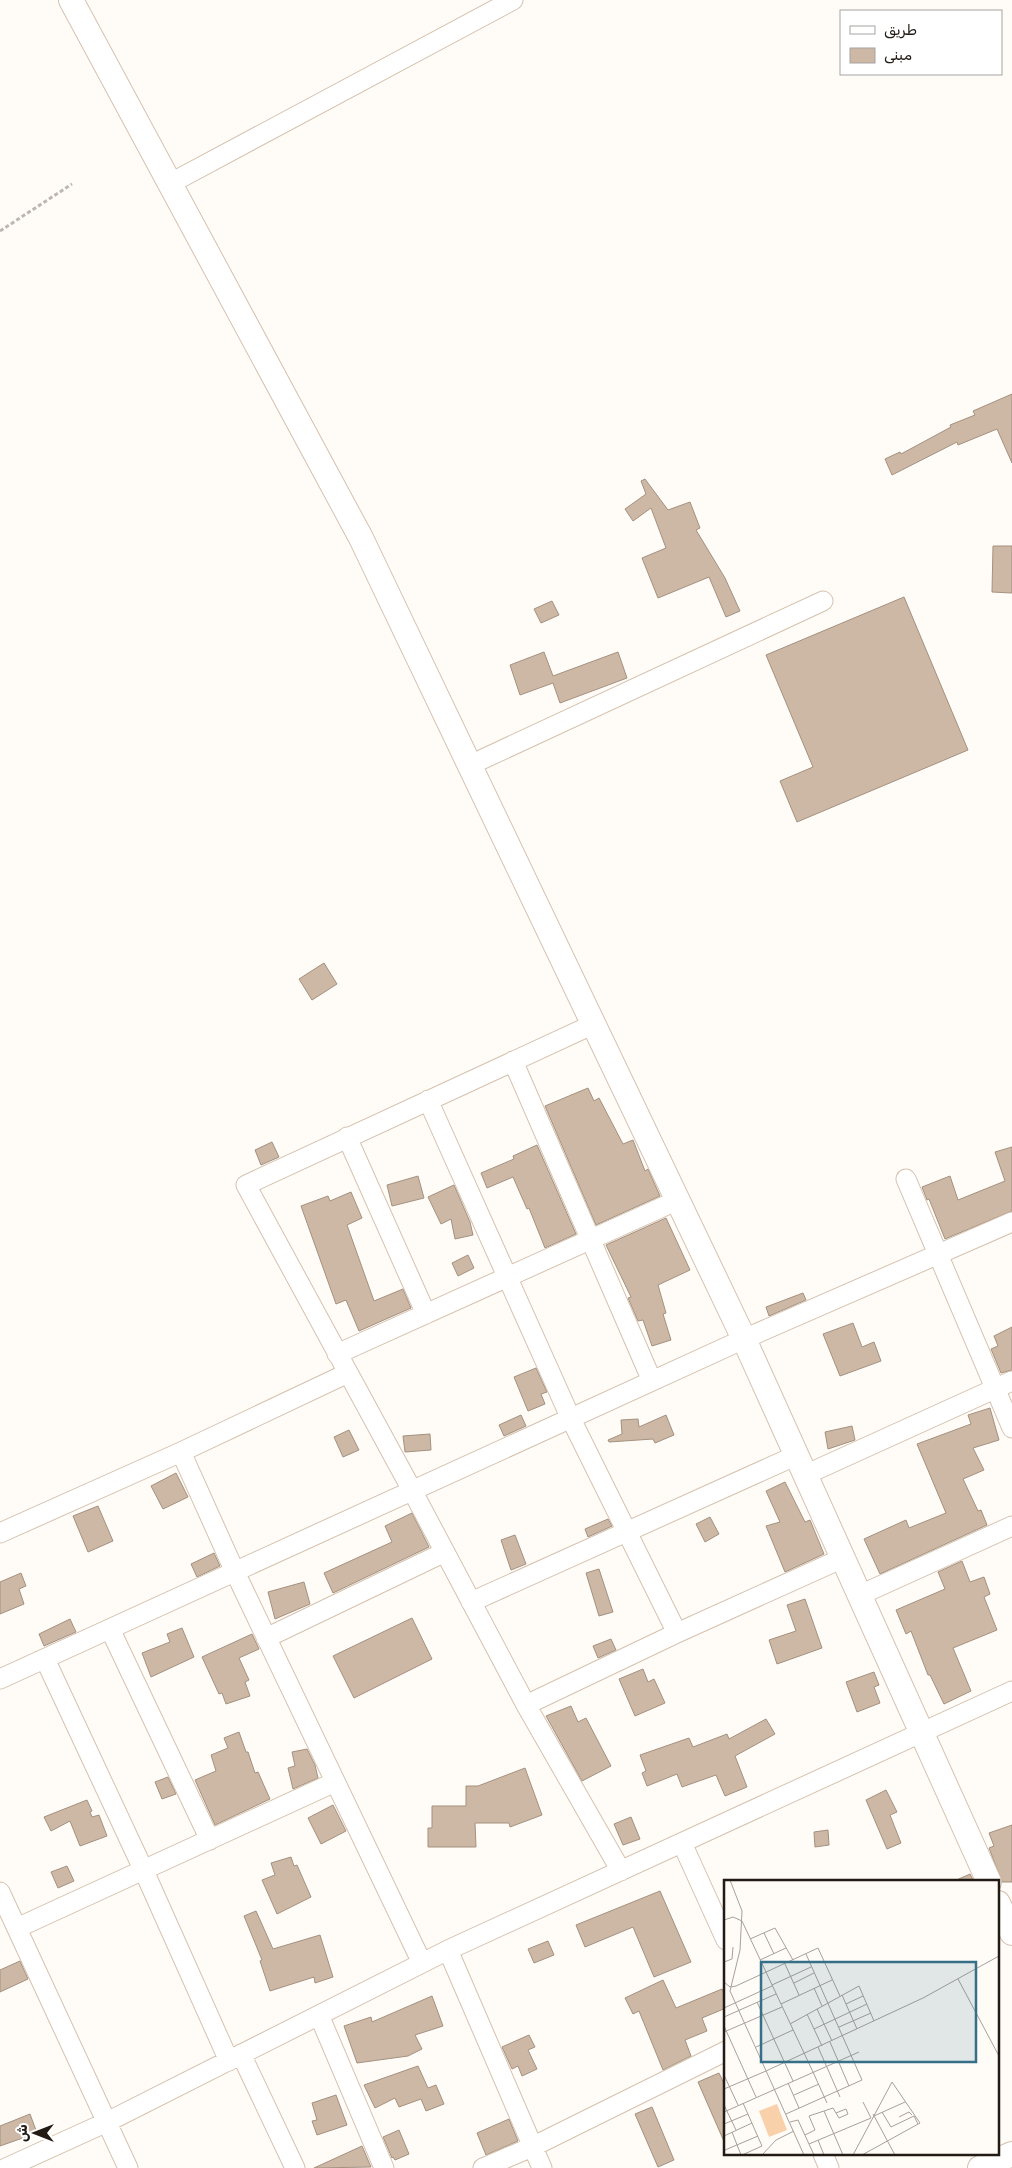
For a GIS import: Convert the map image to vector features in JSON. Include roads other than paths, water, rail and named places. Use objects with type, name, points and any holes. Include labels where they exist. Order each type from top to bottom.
[{"type":"main road","points":[[71,0],[361,538],[744,1339],[988,1880]]},
{"type":"main road","points":[[1000,1907],[1012,1933]]},
{"type":"main road","points":[[980,2168],[1012,2154]]},
{"type":"street","points":[[170,182],[512,0]]},
{"type":"street","points":[[470,764],[823,601]]},
{"type":"street","points":[[594,1024],[246,1185],[526,1705],[621,1871]]},
{"type":"street","points":[[513,1061],[652,1381]]},
{"type":"street","points":[[428,1100],[571,1418],[677,1633]]},
{"type":"street","points":[[347,1138],[426,1314]]},
{"type":"street","points":[[906,1179],[1012,1428]]},
{"type":"street","points":[[337,1354],[678,1200]]},
{"type":"street","points":[[0,1679],[413,1492],[744,1339],[1012,1222]]},
{"type":"street","points":[[0,1534],[181,1452],[348,1373]]},
{"type":"street","points":[[471,1602],[627,1532],[801,1465],[1012,1380]]},
{"type":"street","points":[[181,1452],[266,1638],[422,1963]]},
{"type":"street","points":[[860,1595],[1012,1526]]},
{"type":"street","points":[[266,1638],[445,1552]]},
{"type":"street","points":[[526,1705],[677,1633],[843,1558]]},
{"type":"street","points":[[110,1629],[210,1840]]},
{"type":"street","points":[[45,1659],[144,1870],[235,2057],[295,2168]]},
{"type":"street","points":[[6,2168],[107,2122],[448,1950],[922,1734],[1012,1691]]},
{"type":"street","points":[[17,1928],[335,1782]]},
{"type":"street","points":[[682,1843],[724,1936]]},
{"type":"street","points":[[0,1892],[128,2168]]},
{"type":"street","points":[[1000,1937],[1012,1933]]},
{"type":"street","points":[[448,1950],[542,2168]]},
{"type":"street","points":[[318,2015],[384,2168]]},
{"type":"street","points":[[484,2168],[532,2147],[724,2052]]},
{"type":"street","points":[[824,2156],[829,2168]]}]
